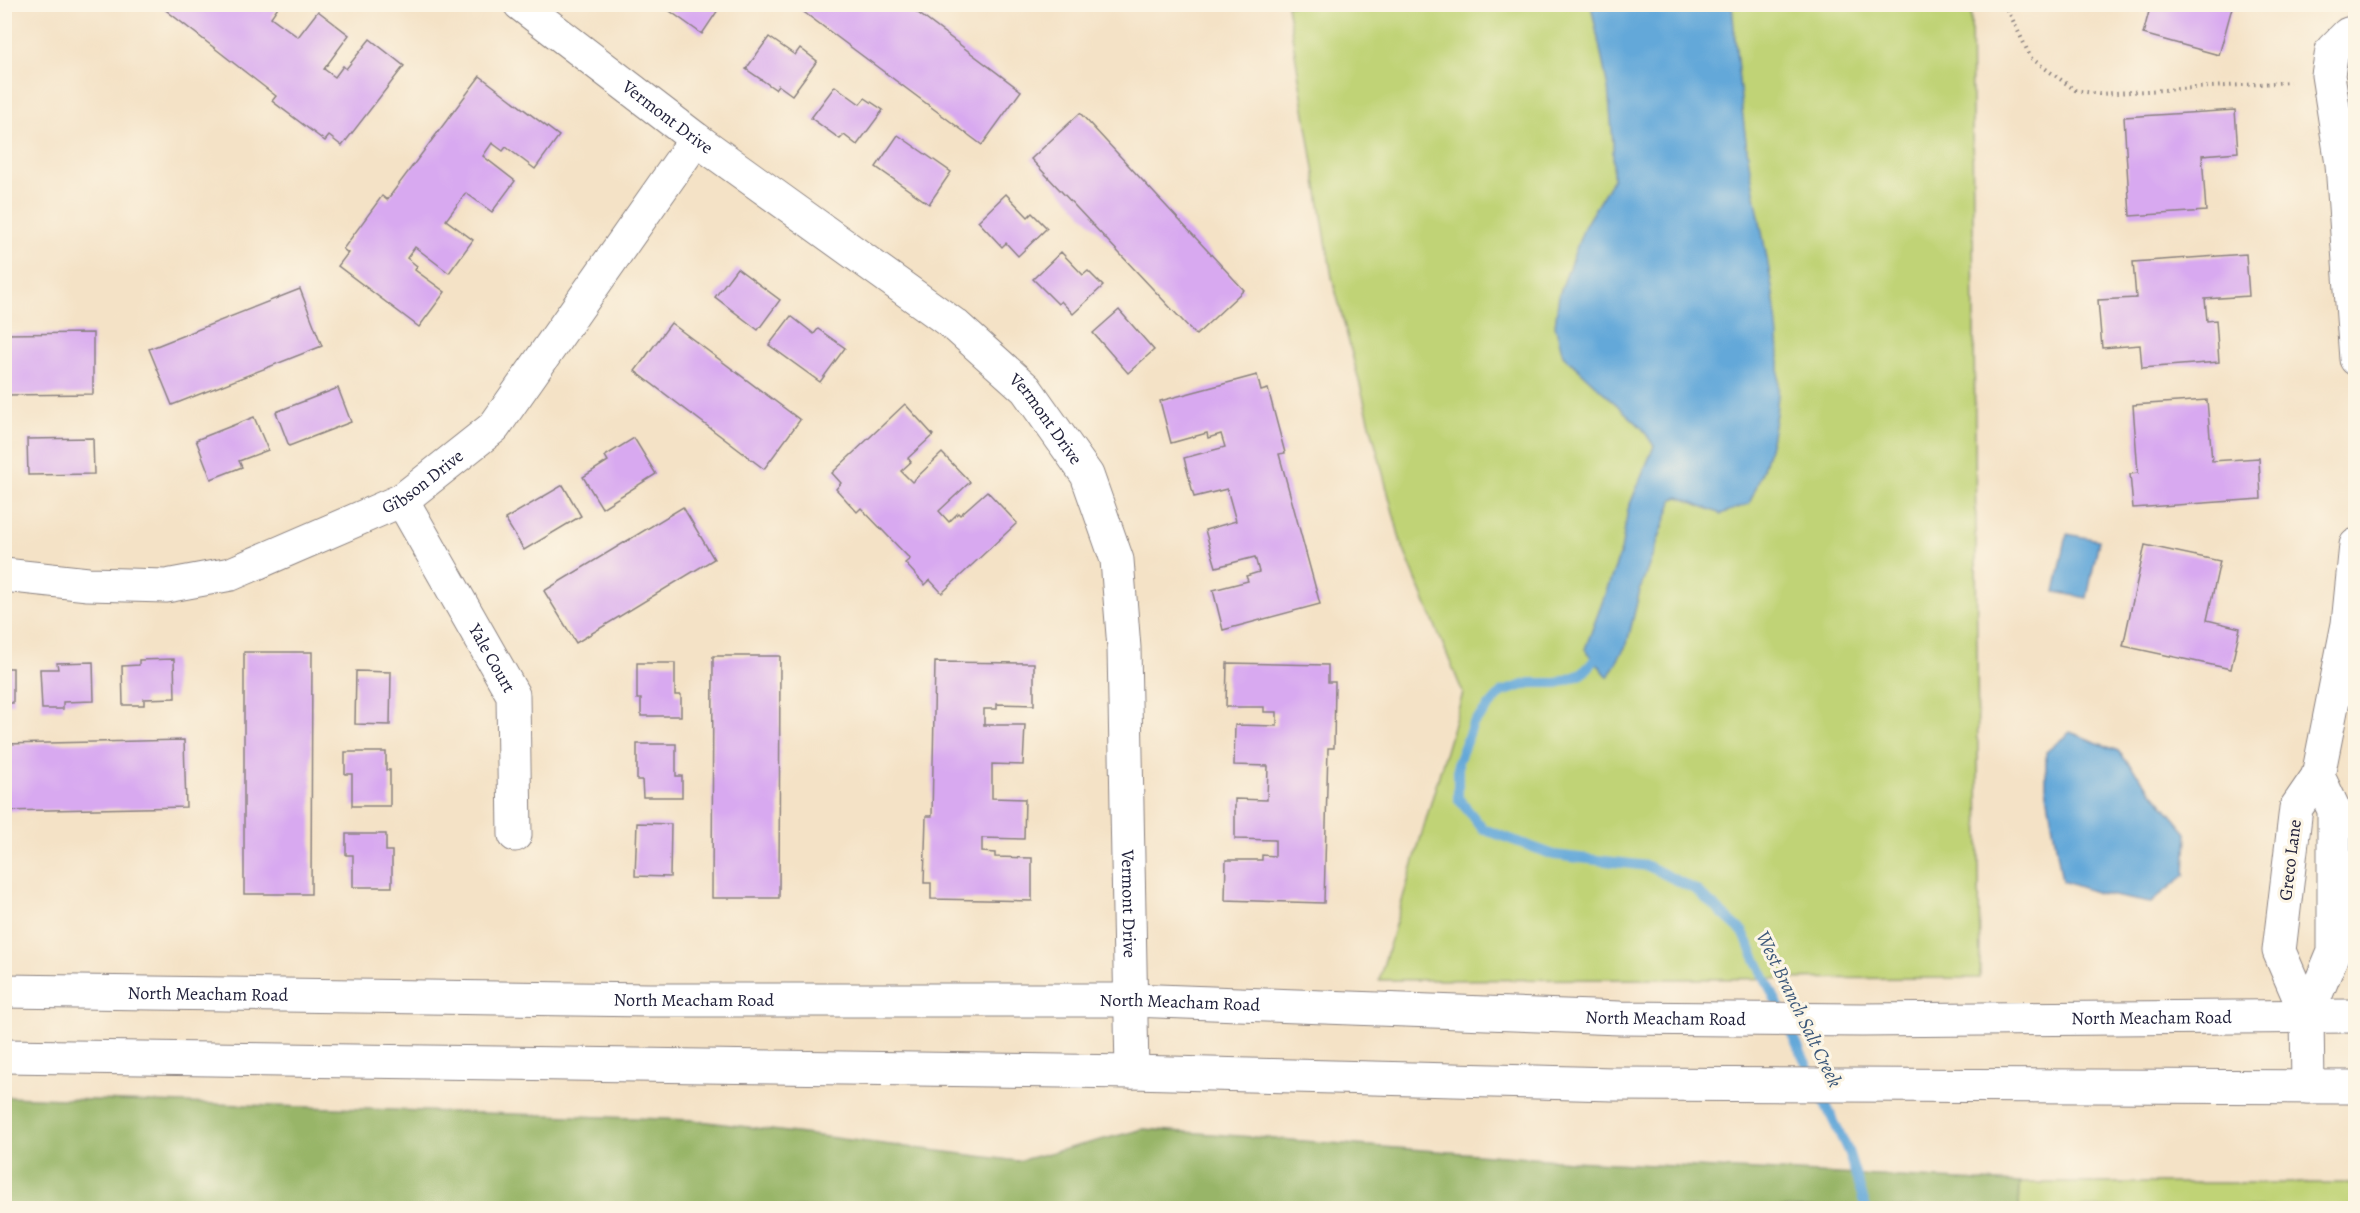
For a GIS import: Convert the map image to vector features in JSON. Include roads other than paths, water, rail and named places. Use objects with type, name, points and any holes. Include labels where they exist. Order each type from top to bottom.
[{"type":"main road","name":"Vermont Drive","points":[[520,4],[696,139],[956,326],[1026,389],[1088,475],[1117,560],[1120,593],[1124,648],[1132,1072]]},
{"type":"main road","points":[[2355,32],[2348,34],[2332,50],[2328,75],[2349,156],[2355,359]]},
{"type":"main road","name":"Gibson Drive","points":[[4,575],[88,584],[166,586],[231,574],[402,500],[494,427],[696,139]]},
{"type":"main road","name":"Yale Court","points":[[402,500],[513,695],[515,835]]},
{"type":"main road","name":"Greco Lane","points":[[2307,1016],[2279,951],[2296,808],[2319,776],[2352,625],[2355,545]]},
{"type":"main road","points":[[2308,1087],[2307,1016],[2334,951],[2334,810],[2319,776]]},
{"type":"main road","name":"North Meacham Road","points":[[4,991],[650,1000],[1131,1000],[1620,1018],[1862,1020],[2355,1016]]},
{"type":"main road","points":[[4,1056],[1132,1072],[1613,1084],[2355,1087]]},
{"type":"water","points":[[1591,5],[1732,5],[1747,148],[1778,338],[1779,378],[1775,419],[1766,461],[1749,504],[1721,514],[1679,497],[1673,499],[1640,590],[1627,644],[1608,677],[1585,649],[1621,551],[1628,509],[1654,446],[1642,428],[1563,355],[1555,325],[1559,295],[1585,225],[1613,179],[1613,143],[1608,88]]},
{"type":"water","points":[[2067,534],[2099,540],[2087,598],[2055,592]]},
{"type":"water","points":[[2070,732],[2118,751],[2187,833],[2185,875],[2150,903],[2098,893],[2062,881],[2046,787],[2046,752]]},
{"type":"waterway","name":"West Branch Salt Creek","points":[[1595,660],[1582,674],[1558,683],[1530,683],[1502,692],[1473,724],[1458,762],[1458,798],[1483,829],[1554,855],[1648,866],[1696,890],[1743,932],[1848,1151],[1866,1208]]}]
